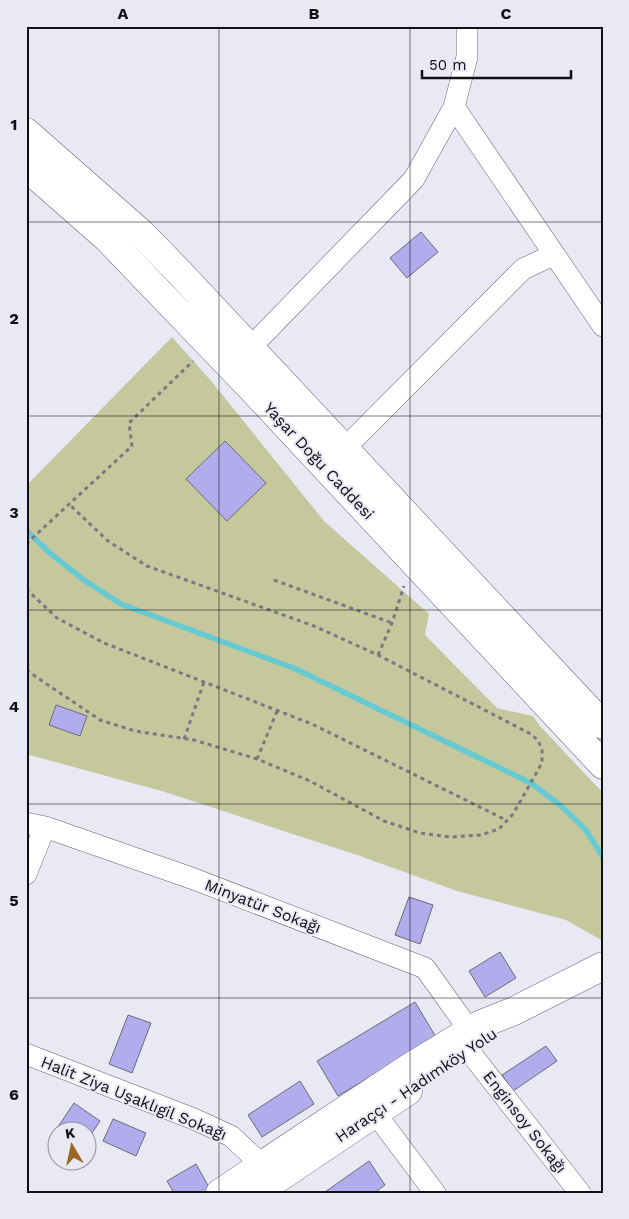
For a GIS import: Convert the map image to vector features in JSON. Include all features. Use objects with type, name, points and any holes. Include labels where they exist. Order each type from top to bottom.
[{"type":"street","points":[[249,349],[414,179],[454,107],[467,57],[466,26]]},
{"type":"street","points":[[454,107],[603,326]]},
{"type":"street","name":"Yaşar Doğu Caddesi","points":[[26,132],[142,234],[603,725]]},
{"type":"street","name":"Yaşar Doğu Caddesi","points":[[26,167],[107,238],[253,390],[603,765]]},
{"type":"street","points":[[344,449],[523,269],[553,255]]},
{"type":"street","points":[[26,874],[35,825]]},
{"type":"street","name":"Minyatür Sokağı","points":[[35,825],[194,879],[425,968],[470,1041]]},
{"type":"street","name":"Haraççı - Hadımköy Yolu","points":[[271,1182],[374,1113],[470,1041],[500,1030],[514,1011],[603,966]]},
{"type":"street","points":[[220,1193],[271,1182],[407,1069],[470,1041]]},
{"type":"street","name":"Enginsoy Sokağı","points":[[470,1041],[580,1193]]},
{"type":"street","name":"Halit Ziya Uşaklıgil Sokağı","points":[[26,1054],[194,1119],[231,1136],[271,1182]]},
{"type":"street","points":[[374,1113],[435,1193]]},
{"type":"path","points":[[26,544],[132,446],[129,423],[210,345]]},
{"type":"path","points":[[26,670],[100,720],[135,731],[194,740],[257,759],[310,781],[384,821],[420,833],[451,837],[481,835],[498,828],[513,814],[542,763],[542,750],[538,740],[529,733],[378,655],[314,626],[148,566],[108,541],[70,505]]},
{"type":"path","points":[[378,655],[392,623],[411,561]]},
{"type":"path","points":[[274,580],[392,623]]},
{"type":"path","points":[[26,590],[57,618],[104,643],[278,709],[506,820]]},
{"type":"path","points":[[184,739],[204,682]]},
{"type":"path","points":[[257,759],[278,709]]},
{"type":"green space","points":[[172,337],[212,382],[324,521],[429,614],[425,635],[497,708],[533,716],[540,726],[603,793],[603,941],[566,920],[457,891],[360,856],[165,792],[26,754],[26,486]]},
{"type":"building","points":[[421,232],[438,252],[407,278],[390,258]]},
{"type":"building","points":[[225,441],[266,483],[227,521],[186,479]]},
{"type":"building","points":[[56,705],[87,716],[80,736],[49,725]]},
{"type":"building","points":[[409,897],[433,905],[420,944],[395,935]]},
{"type":"building","points":[[500,952],[516,978],[485,997],[469,971]]},
{"type":"building","points":[[415,1002],[436,1037],[338,1096],[317,1061]]},
{"type":"building","points":[[128,1015],[151,1023],[132,1073],[109,1064]]},
{"type":"building","points":[[546,1046],[557,1061],[513,1091],[502,1075]]},
{"type":"building","points":[[300,1081],[314,1104],[262,1137],[248,1115]]},
{"type":"building","points":[[74,1103],[100,1121],[98,1124],[98,1122],[61,1122]]},
{"type":"building","points":[[113,1119],[146,1133],[136,1156],[103,1141]]},
{"type":"building","points":[[369,1161],[385,1185],[374,1193],[325,1193],[325,1192]]},
{"type":"building","points":[[196,1164],[211,1191],[207,1193],[174,1193],[167,1181]]},
{"type":"waterway","points":[[26,530],[51,554],[84,580],[121,604],[296,669],[531,783],[560,805],[585,829],[603,857]]}]
